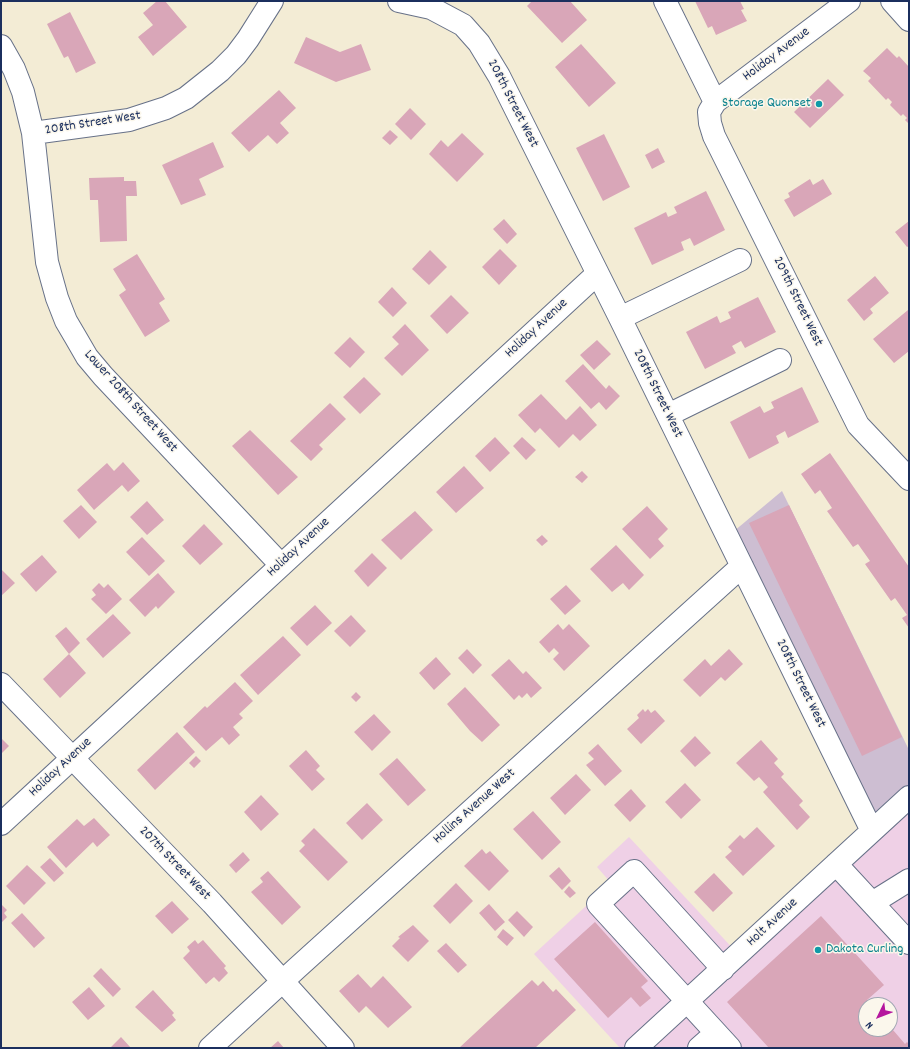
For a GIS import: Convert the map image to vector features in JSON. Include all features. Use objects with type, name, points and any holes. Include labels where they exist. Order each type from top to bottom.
[{"type":"street","name":"208th Street West","points":[[33,133],[129,120],[166,108],[186,98],[220,71],[236,55],[272,1]]},
{"type":"street","name":"208th Street West","points":[[399,1],[431,8],[463,25],[480,43],[499,76],[668,415],[872,831]]},
{"type":"street","name":"209th Street West","points":[[665,1],[712,107],[710,123],[714,136],[858,424],[909,479]]},
{"type":"street","name":"Holiday Avenue","points":[[712,107],[849,1]]},
{"type":"street","points":[[892,1],[909,20]]},
{"type":"street","name":"Lower 208th Street West","points":[[1,46],[14,69],[23,92],[33,133],[47,262],[66,321],[87,357],[281,565]]},
{"type":"street","points":[[620,318],[740,260]]},
{"type":"street","name":"Holiday Avenue","points":[[1,824],[597,274]]},
{"type":"street","points":[[668,415],[780,360]]},
{"type":"street","name":"Hollins Avenue West","points":[[210,1048],[742,566]]},
{"type":"street","name":"207th Street West","points":[[1,684],[212,903],[343,1048]]},
{"type":"street","name":"Holt Avenue","points":[[646,1045],[688,1002],[909,797]]},
{"type":"street","points":[[836,864],[909,943]]},
{"type":"street","points":[[699,1048],[723,1040],[598,904],[634,871],[723,969]]},
{"type":"street","points":[[872,902],[909,880]]},
{"type":"shaded area","points":[[782,491],[909,750],[909,797],[872,831],[727,537]]},
{"type":"shaded area","points":[[909,797],[909,1048],[620,1048],[534,954],[611,883],[597,867],[629,837],[738,954]]},
{"type":"building","points":[[157,1],[165,1],[187,27],[153,56],[138,37],[153,25],[143,13]]},
{"type":"building","points":[[532,1],[570,1],[587,20],[562,43],[527,6]]},
{"type":"building","points":[[695,1],[740,1],[744,9],[741,10],[747,21],[716,35],[712,26],[708,28]]},
{"type":"building","points":[[70,12],[96,63],[76,73],[68,56],[64,58],[47,24]]},
{"type":"building","points":[[306,37],[340,52],[361,44],[371,70],[336,82],[294,63]]},
{"type":"building","points":[[581,44],[616,83],[589,107],[555,67]]},
{"type":"building","points":[[887,48],[897,58],[899,56],[909,67],[909,124],[905,120],[907,118],[903,114],[901,116],[890,105],[892,102],[888,98],[886,100],[868,81],[871,78],[863,71]]},
{"type":"building","name":"Storage Quonset","points":[[828,79],[844,95],[810,128],[794,112]]},
{"type":"building","points":[[279,90],[296,108],[280,123],[289,133],[277,144],[268,135],[249,152],[231,133]]},
{"type":"building","points":[[410,108],[426,124],[411,140],[395,124]]},
{"type":"building","points":[[390,130],[398,137],[390,145],[382,138]]},
{"type":"building","points":[[462,133],[484,154],[457,182],[429,154],[441,140],[448,147]]},
{"type":"building","points":[[604,134],[630,187],[603,201],[576,148]]},
{"type":"building","points":[[213,142],[224,167],[199,179],[206,195],[181,205],[162,165]]},
{"type":"building","points":[[658,148],[665,162],[652,169],[645,155]]},
{"type":"building","points":[[124,177],[124,181],[136,181],[137,196],[126,196],[127,241],[100,242],[98,200],[90,200],[89,178]]},
{"type":"building","points":[[810,179],[813,185],[823,179],[832,194],[794,217],[784,200],[790,197],[788,193]]},
{"type":"building","points":[[706,191],[725,230],[694,246],[690,238],[681,242],[684,250],[652,265],[634,228],[666,212],[668,217],[677,213],[674,207]]},
{"type":"building","points":[[504,219],[517,234],[507,244],[493,229]]},
{"type":"building","points":[[909,221],[909,246],[907,247],[895,232]]},
{"type":"building","points":[[500,249],[517,266],[499,285],[482,267]]},
{"type":"building","points":[[430,250],[447,267],[429,285],[412,269]]},
{"type":"building","points":[[137,254],[165,299],[159,303],[170,321],[145,337],[119,295],[126,290],[113,269]]},
{"type":"building","points":[[875,276],[889,293],[870,309],[873,313],[864,321],[847,300]]},
{"type":"building","points":[[392,287],[407,303],[393,317],[378,302]]},
{"type":"building","points":[[451,295],[469,313],[447,334],[430,316]]},
{"type":"building","points":[[758,297],[776,332],[745,348],[741,341],[732,346],[736,353],[705,369],[686,332],[717,316],[720,323],[731,318],[728,312]]},
{"type":"building","points":[[908,310],[909,351],[894,363],[873,339]]},
{"type":"building","points":[[405,324],[429,350],[402,376],[384,358],[399,344],[392,337]]},
{"type":"building","points":[[350,337],[365,352],[350,368],[334,353]]},
{"type":"building","points":[[597,340],[611,354],[594,370],[580,355]]},
{"type":"building","points":[[583,364],[606,389],[609,385],[620,396],[606,410],[599,402],[591,409],[565,381]]},
{"type":"building","points":[[364,377],[381,394],[360,414],[343,397]]},
{"type":"building","points":[[802,387],[819,422],[788,438],[785,431],[776,436],[779,443],[749,459],[730,422],[760,406],[764,413],[774,408],[771,402]]},
{"type":"building","points":[[541,394],[566,420],[580,406],[597,425],[580,441],[573,434],[559,448],[540,428],[535,433],[518,415]]},
{"type":"building","points":[[330,403],[346,419],[319,445],[323,449],[311,461],[290,441]]},
{"type":"building","points":[[250,430],[298,477],[278,495],[232,446]]},
{"type":"building","points":[[495,437],[510,453],[490,472],[475,456]]},
{"type":"building","points":[[522,437],[536,450],[526,460],[513,446]]},
{"type":"building","points":[[830,453],[909,567],[909,628],[902,618],[907,615],[895,598],[891,601],[865,564],[870,561],[858,544],[853,547],[827,511],[832,508],[820,490],[815,494],[801,474]]},
{"type":"building","points":[[123,462],[140,481],[128,492],[122,485],[94,510],[77,490],[107,463],[114,471]]},
{"type":"building","points":[[464,466],[484,488],[456,513],[436,492]]},
{"type":"building","points":[[582,471],[588,477],[582,483],[575,477]]},
{"type":"building","points":[[147,501],[164,520],[147,535],[130,517]]},
{"type":"building","points":[[81,505],[97,522],[79,539],[63,521]]},
{"type":"building","points":[[789,505],[902,737],[862,756],[749,523]]},
{"type":"building","points":[[647,506],[668,529],[658,539],[664,546],[650,559],[622,529]]},
{"type":"building","points":[[415,511],[433,530],[401,560],[381,540]]},
{"type":"building","points":[[204,524],[223,544],[200,565],[182,546]]},
{"type":"building","points":[[542,535],[548,541],[542,546],[536,540]]},
{"type":"building","points":[[142,537],[165,561],[149,576],[126,552]]},
{"type":"building","points":[[616,545],[644,575],[629,590],[623,583],[612,592],[590,569]]},
{"type":"building","points":[[372,553],[387,568],[368,587],[354,571]]},
{"type":"building","points":[[42,555],[57,572],[36,592],[20,574]]},
{"type":"building","points":[[1,569],[15,583],[1,596]]},
{"type":"building","points":[[158,573],[175,592],[158,609],[156,606],[145,617],[129,600]]},
{"type":"building","points":[[99,583],[104,588],[108,584],[122,599],[106,614],[91,599],[96,595],[92,590]]},
{"type":"building","points":[[566,585],[581,601],[565,615],[550,599]]},
{"type":"building","points":[[315,605],[332,623],[307,646],[290,628]]},
{"type":"building","points":[[113,614],[131,633],[103,658],[86,639]]},
{"type":"building","points":[[351,615],[366,631],[350,647],[334,631]]},
{"type":"building","points":[[558,624],[563,630],[569,624],[590,646],[564,671],[553,659],[559,653],[554,648],[549,653],[539,642]]},
{"type":"building","points":[[66,627],[80,643],[69,654],[55,636]]},
{"type":"building","points":[[283,636],[301,655],[258,695],[240,675]]},
{"type":"building","points":[[467,649],[482,665],[473,674],[458,658]]},
{"type":"building","points":[[729,649],[743,664],[725,681],[721,677],[700,697],[683,680],[705,659],[711,666]]},
{"type":"building","points":[[69,654],[86,673],[60,698],[43,679]]},
{"type":"building","points":[[436,657],[451,674],[434,690],[419,673]]},
{"type":"building","points":[[509,659],[523,674],[526,671],[542,688],[531,698],[527,693],[522,698],[519,695],[514,700],[491,675]]},
{"type":"building","points":[[235,682],[253,701],[239,714],[243,718],[233,727],[240,735],[229,745],[222,737],[206,751],[183,727],[205,706],[207,708]]},
{"type":"building","points":[[465,687],[500,725],[482,742],[470,731],[447,704]]},
{"type":"building","points":[[356,692],[361,697],[356,702],[351,697]]},
{"type":"building","points":[[643,709],[645,712],[648,709],[651,713],[655,710],[665,721],[641,744],[627,729],[639,718],[637,715]]},
{"type":"building","points":[[374,714],[391,732],[372,751],[354,732]]},
{"type":"building","points":[[177,732],[195,752],[155,790],[137,770]]},
{"type":"building","points":[[695,736],[711,753],[695,767],[680,751]]},
{"type":"building","points":[[1,738],[9,746],[1,754]]},
{"type":"building","points":[[761,740],[778,759],[774,763],[784,774],[781,777],[803,801],[799,805],[810,817],[797,830],[763,792],[768,787],[759,777],[754,781],[736,763]]},
{"type":"building","points":[[598,744],[622,771],[605,786],[586,765],[594,759],[588,753]]},
{"type":"building","points":[[306,750],[320,766],[316,770],[325,779],[312,791],[289,766]]},
{"type":"building","points":[[196,756],[201,761],[194,768],[189,763]]},
{"type":"building","points":[[397,758],[426,790],[408,806],[379,774]]},
{"type":"building","points":[[576,774],[591,790],[565,815],[550,798]]},
{"type":"building","points":[[685,783],[701,800],[681,819],[665,802]]},
{"type":"building","points":[[631,789],[646,806],[630,822],[614,805]]},
{"type":"building","points":[[261,795],[279,814],[261,831],[244,812]]},
{"type":"building","points":[[367,803],[383,820],[362,840],[346,823]]},
{"type":"building","points":[[533,811],[561,842],[542,860],[513,829]]},
{"type":"building","points":[[94,818],[110,835],[97,847],[93,842],[66,868],[47,847],[77,819],[84,826]]},
{"type":"building","points":[[757,827],[775,846],[743,876],[725,857],[732,851],[728,847],[740,835],[744,839]]},
{"type":"building","points":[[314,828],[348,862],[328,881],[299,851],[305,845],[301,841]]},
{"type":"building","points":[[482,849],[486,854],[490,851],[509,871],[489,891],[464,866]]},
{"type":"building","points":[[243,852],[250,860],[236,873],[229,865]]},
{"type":"building","points":[[50,858],[64,873],[54,882],[40,867]]},
{"type":"building","points":[[27,865],[46,883],[24,905],[6,886]]},
{"type":"building","points":[[559,867],[571,881],[562,890],[549,876]]},
{"type":"building","points":[[268,871],[301,907],[282,925],[251,892],[263,882],[260,878]]},
{"type":"building","points":[[714,873],[733,893],[713,912],[694,892]]},
{"type":"building","points":[[456,883],[473,901],[450,924],[433,906]]},
{"type":"building","points":[[569,886],[576,893],[570,898],[564,892]]},
{"type":"building","points":[[172,901],[189,919],[172,934],[155,916]]},
{"type":"building","points":[[1,904],[7,910],[4,913],[7,917],[1,923]]},
{"type":"building","points":[[489,904],[505,922],[495,931],[479,913]]},
{"type":"building","points":[[517,911],[533,927],[524,937],[508,920]]},
{"type":"building","points":[[22,913],[45,938],[34,948],[11,923]]},
{"type":"building","name":"Dakota Curling","points":[[821,916],[884,985],[870,997],[858,997],[858,1037],[898,1036],[905,1044],[907,1042],[909,1044],[909,1048],[769,1048],[727,1002]]},
{"type":"building","points":[[595,922],[648,981],[641,987],[651,998],[640,1007],[631,997],[608,1018],[554,959]]},
{"type":"building","points":[[413,925],[429,941],[408,962],[392,946],[400,938],[398,937]]},
{"type":"building","points":[[503,929],[514,938],[507,946],[497,937]]},
{"type":"building","points":[[195,940],[198,944],[203,940],[226,966],[224,968],[228,973],[219,982],[214,977],[206,984],[183,958],[190,951],[187,947]]},
{"type":"building","points":[[446,943],[467,965],[458,973],[437,951]]},
{"type":"building","points":[[101,968],[121,989],[113,997],[93,976]]},
{"type":"building","points":[[358,974],[371,988],[383,976],[412,1007],[388,1028],[366,1006],[359,1013],[339,991]]},
{"type":"building","points":[[532,980],[538,986],[543,981],[553,992],[556,989],[576,1010],[535,1048],[459,1048]]},
{"type":"building","points":[[89,987],[105,1006],[88,1020],[72,1002]]},
{"type":"building","points":[[153,990],[174,1013],[172,1015],[176,1020],[162,1032],[135,1007]]},
{"type":"building","points":[[121,1037],[131,1048],[110,1048]]},
{"type":"building","points":[[278,1041],[284,1048],[270,1048]]},
{"type":"place","name":"Storage Quonset","points":[[819,104]]},
{"type":"place","name":"Dakota Curling","points":[[818,950]]}]
